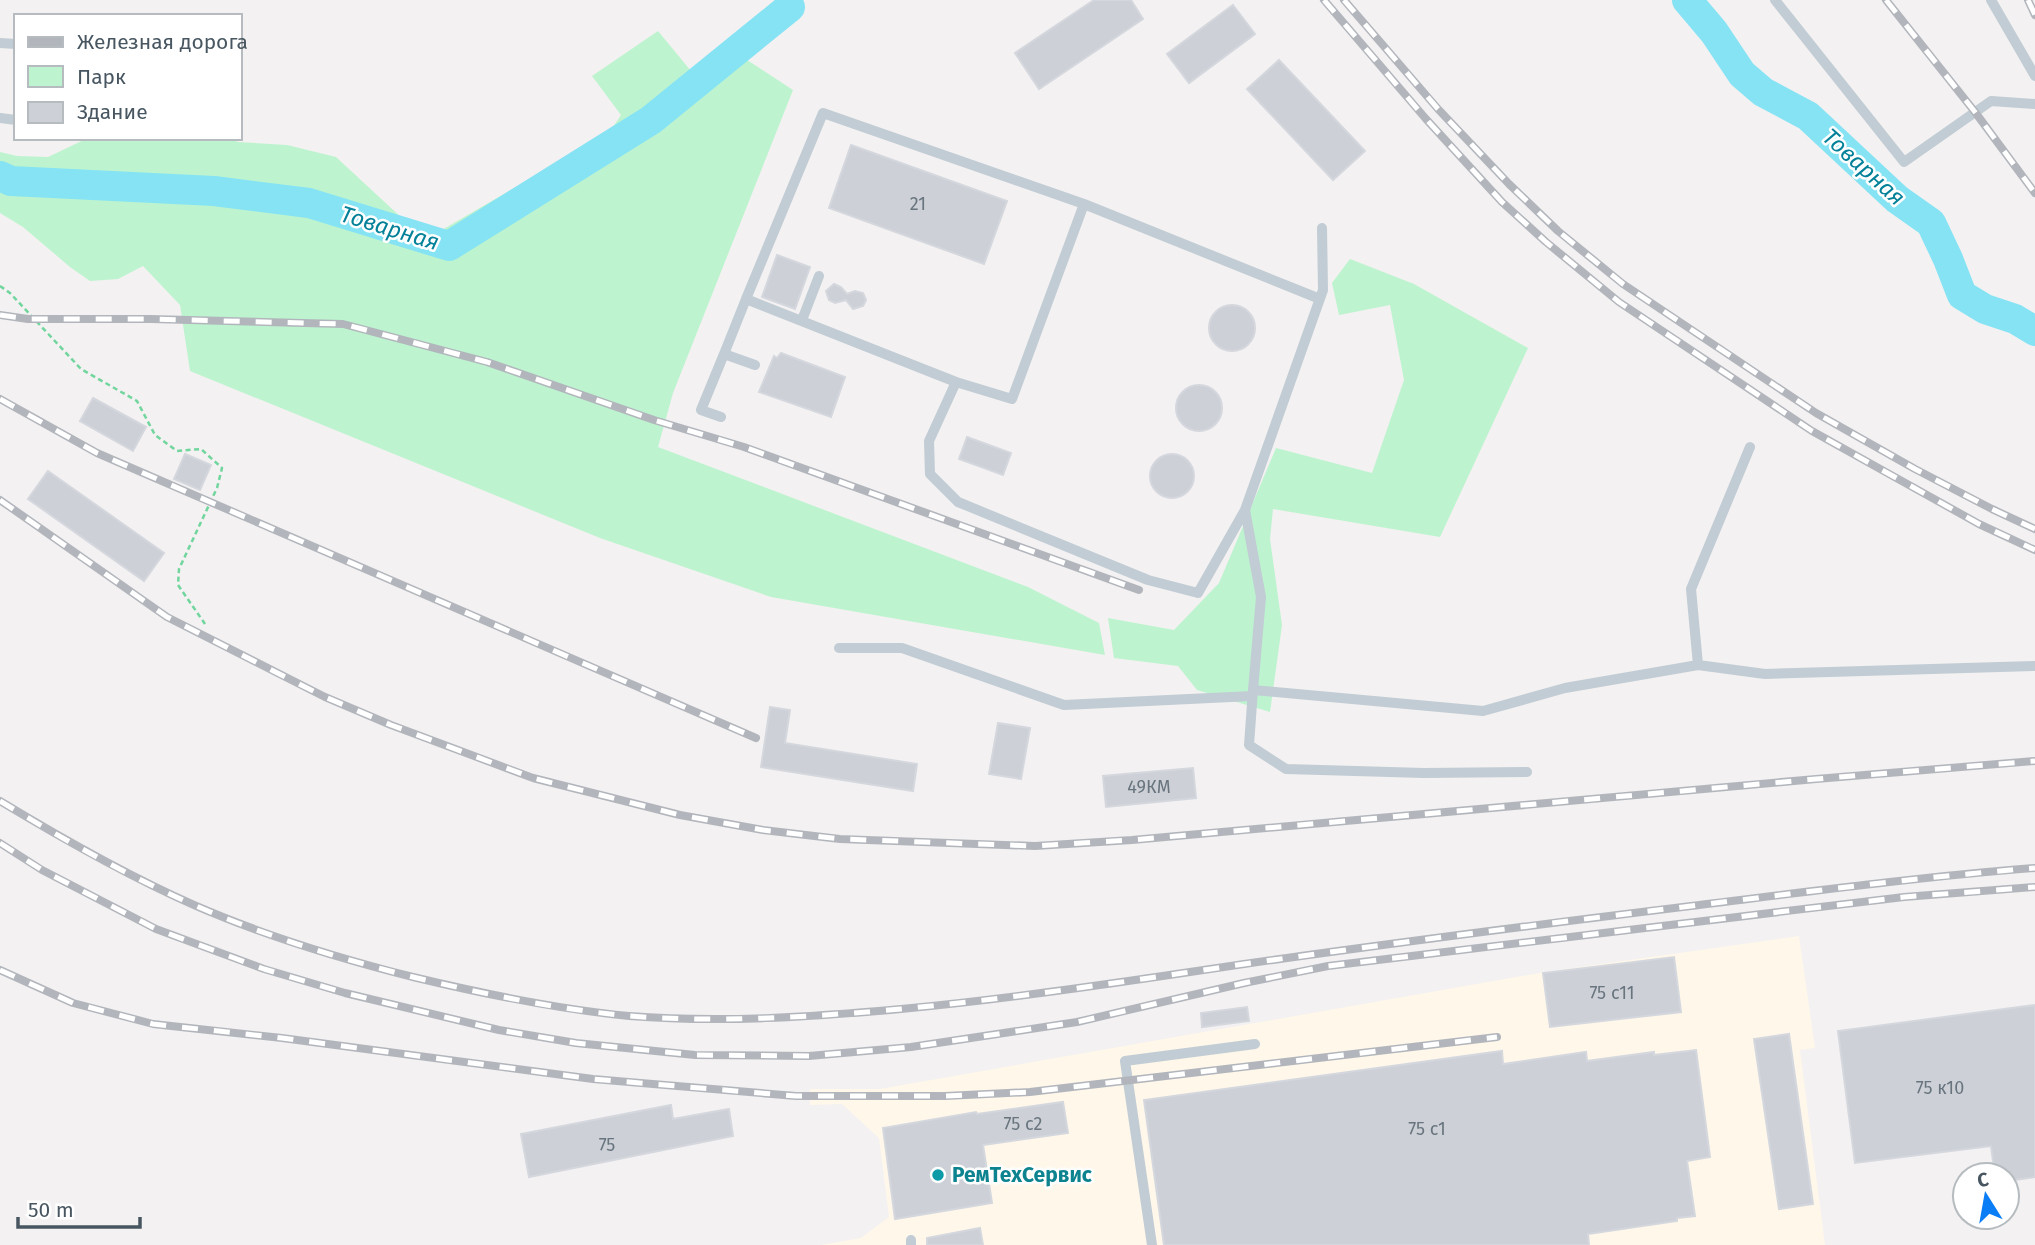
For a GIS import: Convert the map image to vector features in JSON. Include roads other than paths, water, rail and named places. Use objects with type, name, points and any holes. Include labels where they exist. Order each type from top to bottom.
[{"type":"lane","points":[[1775,0],[1904,162],[1990,102],[2035,104]]},
{"type":"lane","points":[[1991,0],[2035,76]]},
{"type":"lane","points":[[721,417],[701,410],[822,113],[1084,204],[1320,299]]},
{"type":"lane","points":[[746,299],[956,382],[1012,399],[1084,204]]},
{"type":"lane","points":[[956,382],[929,441],[929,463],[930,474],[958,502],[1148,580],[1198,593],[1245,510],[1320,299],[1323,290],[1322,228]]},
{"type":"lane","points":[[802,320],[820,276]]},
{"type":"lane","points":[[724,354],[755,365]]},
{"type":"lane","points":[[1698,665],[1691,589],[1750,447]]},
{"type":"lane","points":[[1245,510],[1261,597],[1249,745],[1286,769],[1424,773],[1527,772]]},
{"type":"lane","points":[[839,648],[902,648],[1064,705],[1253,693],[1483,711],[1565,688],[1698,665],[1765,674],[2035,666]]},
{"type":"lane","points":[[1152,1245],[1125,1061],[1255,1044]]},
{"type":"waterway","name":"Товарная","points":[[1687,0],[1714,32],[1742,74],[1763,92],[1808,116],[1897,199],[1931,223],[1962,295],[1985,309],[2015,319],[2035,331]]},
{"type":"waterway","name":"Товарная","points":[[0,176],[11,181],[214,191],[309,203],[449,246],[651,120],[790,7]]},
{"type":"railway","points":[[1324,0],[1426,119],[1502,202],[1619,302],[1812,431],[1979,524],[2035,550]]},
{"type":"railway","points":[[1344,0],[1438,109],[1509,184],[1558,231],[1623,284],[1816,413],[1915,469],[2035,529]]},
{"type":"railway","points":[[1886,0],[2035,193]]},
{"type":"railway","points":[[2028,0],[2035,15]]},
{"type":"railway","points":[[0,315],[28,319],[343,324],[487,362],[654,420],[744,447],[1139,590]]},
{"type":"railway","points":[[0,399],[97,453],[756,738]]},
{"type":"railway","points":[[0,500],[167,617],[325,697],[391,725],[533,778],[680,815],[763,830],[840,839],[1035,846],[1132,840],[2035,761]]},
{"type":"railway","points":[[0,801],[144,881],[221,916],[302,946],[413,977],[493,995],[574,1009],[663,1018],[799,1017],[944,1005],[1579,920],[1863,885],[2035,868]]},
{"type":"railway","points":[[0,843],[42,870],[156,929],[264,969],[345,993],[499,1030],[576,1043],[695,1055],[809,1056],[911,1047],[1077,1022],[1328,966],[1904,897],[2035,887]]},
{"type":"railway","points":[[0,970],[73,1003],[153,1024],[282,1038],[593,1079],[796,1096],[945,1096],[1030,1092],[1497,1037]]},
{"type":"place","name":"РемТехСервис","points":[[938,1175]]}]
